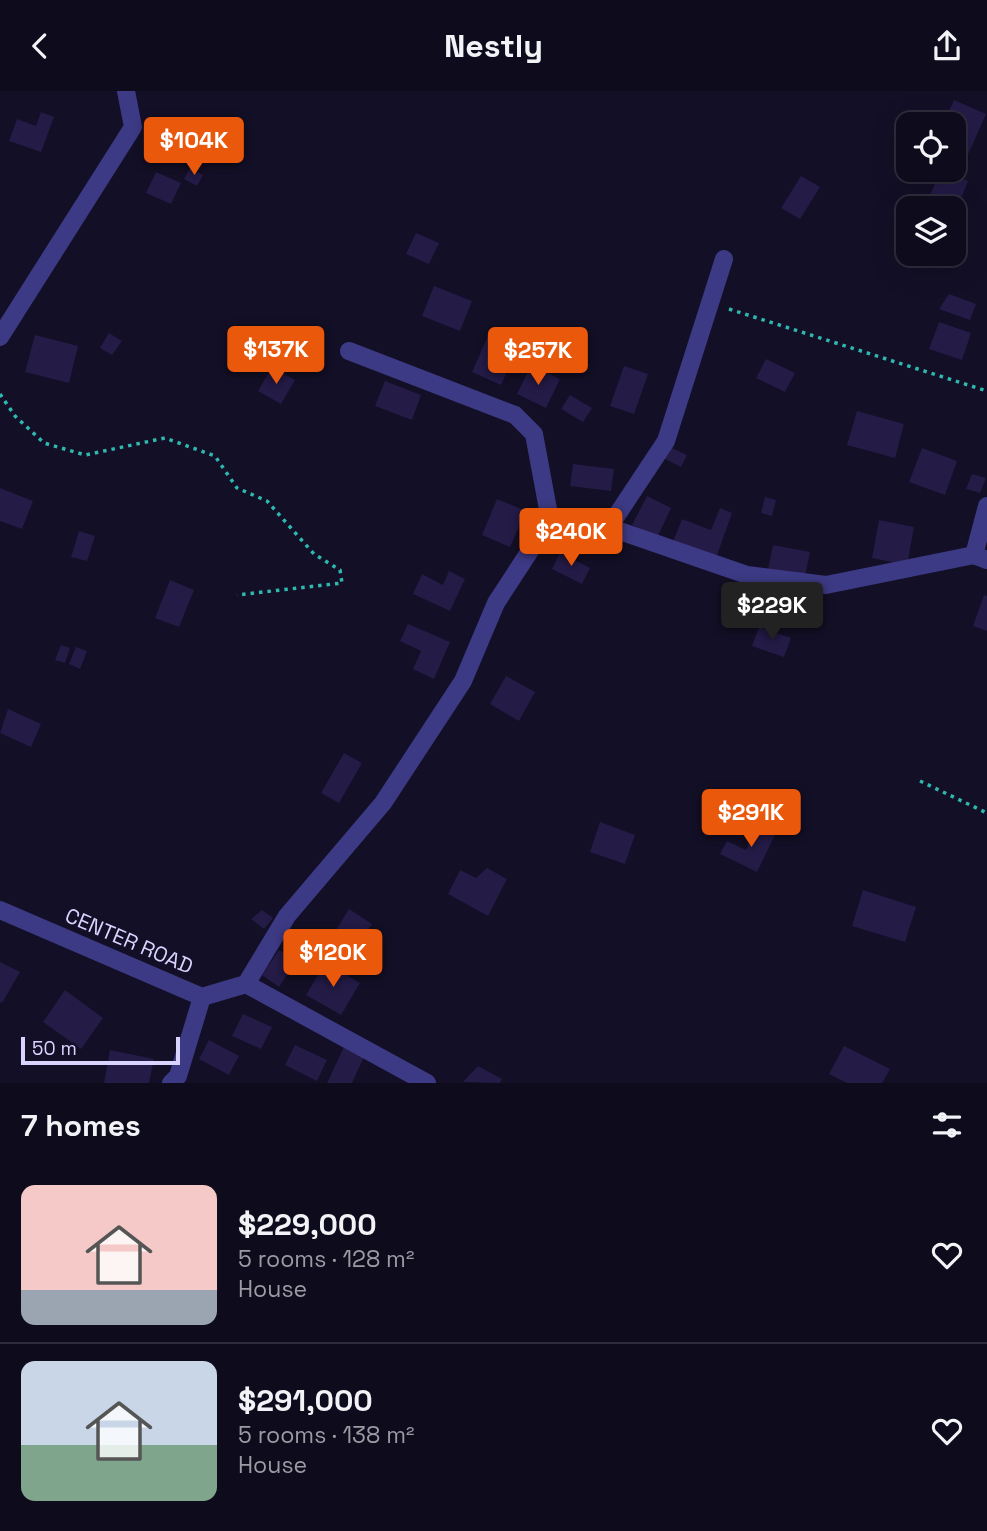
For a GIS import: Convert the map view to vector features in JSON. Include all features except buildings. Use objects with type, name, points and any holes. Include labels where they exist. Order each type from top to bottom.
[{"type":"street","points":[[0,337],[133,127],[126,91]]},
{"type":"street","points":[[609,527],[666,441],[724,258]]},
{"type":"street","points":[[349,351],[516,415],[534,434],[550,520],[496,603],[463,681],[391,792],[287,916],[246,984],[427,1083]]},
{"type":"street","points":[[550,520],[586,519],[747,575],[827,585],[980,558],[987,506]]},
{"type":"street","name":"CENTER ROAD","points":[[0,910],[202,997],[246,984]]},
{"type":"street","points":[[172,1083],[178,1076],[202,997]]},
{"type":"path","points":[[709,303],[987,391]]},
{"type":"path","points":[[0,394],[15,416],[44,443],[85,455],[165,437],[215,457],[237,488],[267,501],[314,554],[340,570],[342,583],[237,596]]},
{"type":"path","points":[[920,781],[987,813]]}]
